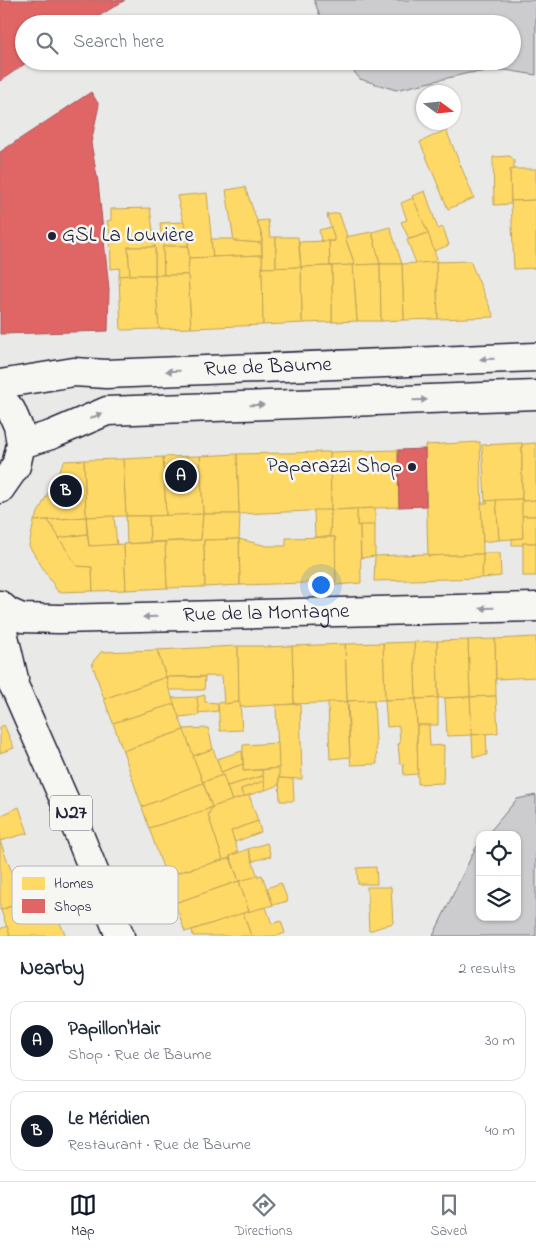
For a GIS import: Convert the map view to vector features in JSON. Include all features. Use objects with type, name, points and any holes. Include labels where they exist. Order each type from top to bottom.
[{"type":"main road","name":"Rue de Baume","points":[[0,384],[74,372],[106,374],[536,357]]},
{"type":"main road","name":"Rue de Baume","points":[[20,444],[51,435],[107,411],[536,395]]},
{"type":"main road","points":[[0,397],[11,410],[18,426],[20,444],[16,466],[0,489]]},
{"type":"main road","name":"Rue de la Montagne","points":[[0,605],[8,612],[22,618],[59,619],[536,607]]},
{"type":"main road","name":"N27","points":[[0,619],[17,692]]},
{"type":"main road","name":"N27","points":[[0,660],[17,692],[92,866]]},
{"type":"main road","name":"N27","points":[[115,924],[120,936]]},
{"type":"shaded area","points":[[314,0],[536,0],[536,75],[505,70],[521,70],[521,15],[320,15]]},
{"type":"shaded area","points":[[352,70],[505,70],[469,73],[396,90],[360,79]]},
{"type":"shaded area","points":[[536,795],[536,936],[433,936],[476,848],[476,921],[521,921],[521,831],[490,831],[517,799]]},
{"type":"building: Homes","points":[[446,130],[474,198],[448,209],[420,142]]},
{"type":"building: Homes","points":[[510,156],[514,160],[514,169],[510,170],[511,204],[494,205],[493,157]]},
{"type":"building: Homes","points":[[536,169],[536,200],[511,201],[510,170]]},
{"type":"building: Homes","points":[[245,187],[262,235],[261,243],[234,241],[226,190]]},
{"type":"building: Homes","points":[[425,191],[438,229],[443,227],[449,245],[434,251],[412,196]]},
{"type":"building: Homes","points":[[207,193],[213,257],[189,258],[188,240],[177,196]]},
{"type":"building: Homes","points":[[413,198],[428,233],[409,239],[401,222],[407,220],[401,203]]},
{"type":"building: Homes","points":[[536,200],[536,268],[514,269],[511,201]]},
{"type":"building: Homes","points":[[150,208],[155,247],[128,247],[130,275],[119,276],[120,268],[111,269],[110,234],[107,221],[111,220],[111,209]]},
{"type":"building: Homes","points":[[339,213],[355,265],[330,266],[329,241],[335,241],[327,215]]},
{"type":"building: Homes","points":[[268,220],[270,237],[276,237],[276,268],[262,268],[262,235],[257,221]]},
{"type":"building: Homes","points":[[184,222],[186,234],[161,234],[160,223]]},
{"type":"building: Homes","points":[[331,227],[335,241],[321,241],[319,230]]},
{"type":"building: Homes","points":[[390,227],[402,264],[380,264],[372,232]]},
{"type":"building: Homes","points":[[372,232],[380,264],[355,265],[345,237]]},
{"type":"building: Homes","points":[[428,233],[438,262],[416,263],[407,240]]},
{"type":"building: Homes","points":[[152,234],[186,234],[188,240],[188,246],[163,246],[164,275],[155,275],[155,247]]},
{"type":"building: Homes","points":[[276,237],[298,237],[301,267],[276,268]]},
{"type":"building: Homes","points":[[211,239],[234,239],[234,241],[261,243],[262,255],[213,257]]},
{"type":"building: Homes","points":[[329,241],[330,266],[301,267],[299,242]]},
{"type":"building: Homes","points":[[163,246],[188,246],[188,275],[164,275]]},
{"type":"building: Homes","points":[[128,247],[155,247],[155,275],[130,275]]},
{"type":"building: Homes","points":[[262,255],[263,325],[191,328],[189,258]]},
{"type":"building: Homes","points":[[470,261],[494,317],[438,319],[436,262]]},
{"type":"building: Homes","points":[[436,262],[438,319],[404,320],[402,264]]},
{"type":"building: Homes","points":[[380,264],[381,321],[357,321],[353,265]]},
{"type":"building: Homes","points":[[380,264],[402,264],[404,320],[381,321]]},
{"type":"building: Homes","points":[[353,265],[357,321],[332,322],[332,266]]},
{"type":"building: Homes","points":[[332,266],[332,322],[303,323],[301,267]]},
{"type":"building: Homes","points":[[301,267],[303,323],[263,325],[262,268]]},
{"type":"building: Homes","points":[[155,275],[159,329],[121,330],[119,276]]},
{"type":"building: Homes","points":[[155,275],[188,275],[191,328],[159,329]]},
{"type":"building: Homes","points":[[480,442],[483,554],[428,556],[425,445]]},
{"type":"building: Homes","points":[[522,443],[522,499],[485,501],[482,445]]},
{"type":"building: Homes","points":[[536,443],[536,500],[522,501],[522,444]]},
{"type":"building: Homes","points":[[398,450],[399,507],[331,510],[330,452]]},
{"type":"building: Homes","points":[[330,452],[331,510],[239,513],[237,454]]},
{"type":"building: Homes","points":[[237,454],[240,514],[203,514],[200,456]]},
{"type":"building: Homes","points":[[200,456],[203,514],[166,516],[163,457]]},
{"type":"building: Homes","points":[[163,457],[166,516],[126,516],[123,459]]},
{"type":"building: Homes","points":[[123,459],[126,516],[86,517],[84,460]]},
{"type":"building: Homes","points":[[84,460],[86,517],[34,521],[64,461]]},
{"type":"building: Homes","points":[[522,499],[523,538],[499,540],[496,500]]},
{"type":"building: Homes","points":[[496,500],[499,540],[483,542],[481,503]]},
{"type":"building: Homes","points":[[536,500],[536,516],[522,516],[522,501]]},
{"type":"building: Homes","points":[[375,508],[375,525],[357,526],[357,509]]},
{"type":"building: Homes","points":[[357,509],[357,526],[360,525],[361,583],[335,585],[335,537],[330,537],[331,510]]},
{"type":"building: Homes","points":[[314,510],[331,510],[330,537],[315,537]]},
{"type":"building: Homes","points":[[203,514],[201,540],[150,542],[149,516]]},
{"type":"building: Homes","points":[[203,514],[240,514],[239,539],[204,540],[205,587],[167,588],[165,542],[201,540]]},
{"type":"building: Homes","points":[[114,516],[117,545],[89,546],[86,517]]},
{"type":"building: Homes","points":[[126,516],[149,516],[150,542],[127,544]]},
{"type":"building: Homes","points":[[522,516],[536,516],[536,543],[512,545],[512,539],[523,538]]},
{"type":"building: Homes","points":[[86,517],[87,534],[59,538],[48,520]]},
{"type":"building: Homes","points":[[48,520],[77,566],[92,567],[93,591],[58,592],[29,546],[34,521]]},
{"type":"building: Homes","points":[[360,525],[375,525],[375,556],[361,558]]},
{"type":"building: Homes","points":[[87,534],[89,546],[124,544],[126,590],[93,591],[92,567],[77,566],[59,538]]},
{"type":"building: Homes","points":[[335,537],[336,582],[240,585],[239,539],[267,546],[286,546],[286,538]]},
{"type":"building: Homes","points":[[239,539],[240,585],[205,587],[204,540]]},
{"type":"building: Homes","points":[[165,542],[167,588],[126,590],[124,544]]},
{"type":"building: Homes","points":[[523,543],[536,543],[536,576],[523,576]]},
{"type":"building: Homes","points":[[483,553],[500,553],[501,576],[482,578]]},
{"type":"building: Homes","points":[[428,554],[428,556],[483,554],[482,578],[374,581],[375,556]]},
{"type":"building: Homes","points":[[536,637],[536,677],[496,679],[495,639]]},
{"type":"building: Homes","points":[[495,639],[496,696],[470,697],[468,640]]},
{"type":"building: Homes","points":[[468,640],[470,697],[438,698],[437,641]]},
{"type":"building: Homes","points":[[437,641],[438,698],[416,699],[414,642]]},
{"type":"building: Homes","points":[[414,642],[416,699],[385,700],[383,643]]},
{"type":"building: Homes","points":[[383,643],[385,700],[348,701],[345,644]]},
{"type":"building: Homes","points":[[345,644],[347,702],[294,704],[292,646]]},
{"type":"building: Homes","points":[[238,646],[239,702],[224,704],[222,676],[166,677],[157,650]]},
{"type":"building: Homes","points":[[238,646],[292,646],[294,704],[240,707]]},
{"type":"building: Homes","points":[[157,650],[166,677],[104,699],[92,663],[101,652]]},
{"type":"building: Homes","points":[[166,677],[174,704],[113,723],[104,699]]},
{"type":"building: Homes","points":[[166,677],[205,677],[204,690],[169,690]]},
{"type":"building: Homes","points":[[205,695],[205,702],[218,703],[218,711],[198,713],[197,697]]},
{"type":"building: Homes","points":[[496,696],[498,733],[472,735],[470,697]]},
{"type":"building: Homes","points":[[197,697],[199,715],[179,717],[172,698]]},
{"type":"building: Homes","points":[[470,697],[472,735],[447,736],[445,698]]},
{"type":"building: Homes","points":[[438,698],[438,725],[417,725],[416,699]]},
{"type":"building: Homes","points":[[416,699],[418,774],[404,775],[403,763],[400,764],[399,726],[387,727],[385,700]]},
{"type":"building: Homes","points":[[374,700],[377,764],[351,765],[348,701]]},
{"type":"building: Homes","points":[[224,702],[224,704],[240,703],[242,730],[220,731],[218,703]]},
{"type":"building: Homes","points":[[328,702],[347,702],[350,757],[330,759]]},
{"type":"building: Homes","points":[[174,704],[184,730],[123,751],[113,723]]},
{"type":"building: Homes","points":[[300,704],[302,779],[279,778],[276,705]]},
{"type":"building: Homes","points":[[4,725],[14,748],[0,753],[0,727]]},
{"type":"building: Homes","points":[[417,725],[429,725],[430,746],[444,745],[443,783],[418,784]]},
{"type":"building: Homes","points":[[208,728],[213,749],[193,756],[183,729]]},
{"type":"building: Homes","points":[[184,730],[203,783],[142,807],[123,751]]},
{"type":"building: Homes","points":[[486,734],[487,755],[473,757],[472,735]]},
{"type":"building: Homes","points":[[278,743],[279,768],[243,771],[243,745]]},
{"type":"building: Homes","points":[[213,749],[223,775],[203,782],[193,756]]},
{"type":"building: Homes","points":[[242,751],[243,764],[221,772],[217,759]]},
{"type":"building: Homes","points":[[243,764],[243,771],[262,770],[263,776],[227,786],[221,772]]},
{"type":"building: Homes","points":[[279,768],[279,785],[265,790],[262,770]]},
{"type":"building: Homes","points":[[223,775],[232,801],[212,807],[203,782]]},
{"type":"building: Homes","points":[[263,776],[264,781],[241,789],[243,797],[232,801],[227,786]]},
{"type":"building: Homes","points":[[279,778],[293,779],[294,801],[280,801]]},
{"type":"building: Homes","points":[[264,781],[265,790],[243,797],[241,789]]},
{"type":"building: Homes","points":[[203,783],[212,807],[149,828],[142,807]]},
{"type":"building: Homes","points":[[249,795],[258,821],[231,831],[238,852],[230,856],[230,858],[223,860],[208,815],[212,807]]},
{"type":"building: Homes","points":[[19,807],[28,833],[0,841],[0,816]]},
{"type":"building: Homes","points":[[212,807],[208,815],[223,860],[178,873],[178,866],[162,866],[149,828]]},
{"type":"building: Homes","points":[[258,821],[261,832],[235,842],[231,831]]},
{"type":"building: Homes","points":[[0,841],[12,873],[12,906],[0,910]]},
{"type":"building: Homes","points":[[267,843],[271,856],[253,861],[248,849]]},
{"type":"building: Homes","points":[[248,849],[258,877],[239,881],[230,856]]},
{"type":"building: Homes","points":[[230,858],[239,881],[178,902],[178,873]]},
{"type":"building: Homes","points":[[376,867],[377,884],[358,884],[357,868]]},
{"type":"building: Homes","points":[[262,875],[273,905],[249,912],[239,881]]},
{"type":"building: Homes","points":[[239,881],[249,912],[185,932],[178,912],[178,902]]},
{"type":"building: Homes","points":[[281,883],[288,901],[273,905],[267,888]]},
{"type":"building: Homes","points":[[367,887],[391,887],[393,923],[369,931]]},
{"type":"building: Homes","points":[[12,906],[12,924],[60,924],[66,936],[10,936],[1,910]]},
{"type":"building: Homes","points":[[266,907],[272,924],[281,921],[285,933],[277,936],[251,936],[243,913]]},
{"type":"building: Homes","points":[[243,913],[251,936],[193,936],[192,930]]},
{"type":"building: Homes","points":[[7,926],[10,936],[0,936],[0,929]]},
{"type":"building: Shops","points":[[0,0],[125,0],[101,15],[15,15],[16,70],[0,81]]},
{"type":"building: Shops","name":"GSL La Louvière","points":[[91,92],[99,105],[91,143],[98,182],[109,289],[108,331],[0,334],[0,152]]},
{"type":"building: Shops","points":[[425,449],[426,506],[399,507],[398,450]]},
{"type":"place","name":"GSL La Louvière","points":[[52,236]]},
{"type":"place","name":"Paparazzi Shop","points":[[412,467]]},
{"type":"place","name":"Papillon'Hair","points":[[181,476]]},
{"type":"place","name":"Le Méridien","points":[[66,491]]}]
